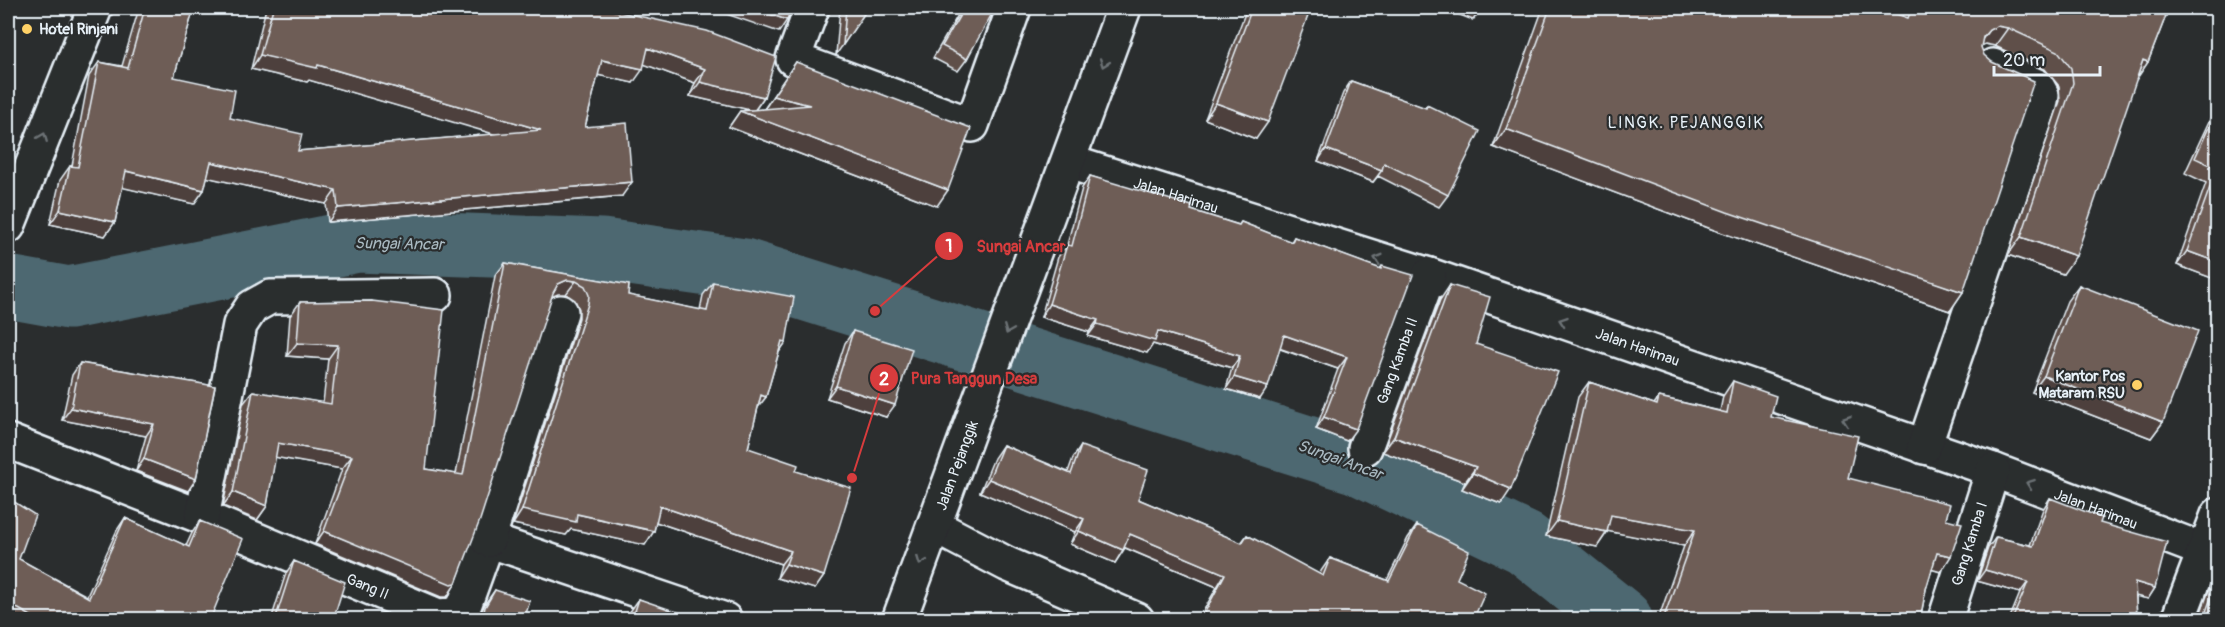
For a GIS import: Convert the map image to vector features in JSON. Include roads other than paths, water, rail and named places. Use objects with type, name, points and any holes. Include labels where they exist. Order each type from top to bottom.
[{"type":"street","points":[[8,226],[95,8]]},
{"type":"street","points":[[812,8],[793,59],[972,125],[1014,8]]},
{"type":"street","name":"Jalan Pejanggik","points":[[899,620],[962,447],[1030,275],[1124,8]]},
{"type":"street","points":[[1924,447],[2042,95],[2037,86],[1987,63]]},
{"type":"street","name":"Jalan Harimau","points":[[1069,162],[1429,275],[1993,471],[2203,550]]},
{"type":"street","name":"Gang Kamba II","points":[[1365,448],[1429,275]]},
{"type":"street","points":[[201,517],[240,325],[252,307],[270,297],[435,295]]},
{"type":"street","points":[[561,312],[488,540],[724,620]]},
{"type":"street","name":"Gang II","points":[[8,441],[201,517],[438,616],[452,615],[463,609],[488,540]]},
{"type":"street","name":"Gang Kamba I","points":[[1945,620],[1993,471]]},
{"type":"street","points":[[2178,620],[2217,515]]},
{"type":"street","points":[[934,526],[1007,564],[1137,620]]},
{"type":"waterway","name":"Sungai Ancar","points":[[8,287],[69,298],[357,241],[602,250],[744,270],[1358,463],[1525,543],[1621,620]]},
{"type":"place","name":"Hotel Rinjani","points":[[27,29]]},
{"type":"place","name":"Sungai Ancar","points":[[875,311]]},
{"type":"place","name":"Kantor Pos Mataram RSU","points":[[2137,385]]},
{"type":"place","name":"Pura Tanggun Desa","points":[[852,478]]},
{"type":"district","name":"LINGK. PEJANGGIK","points":[[1686,123]]}]
